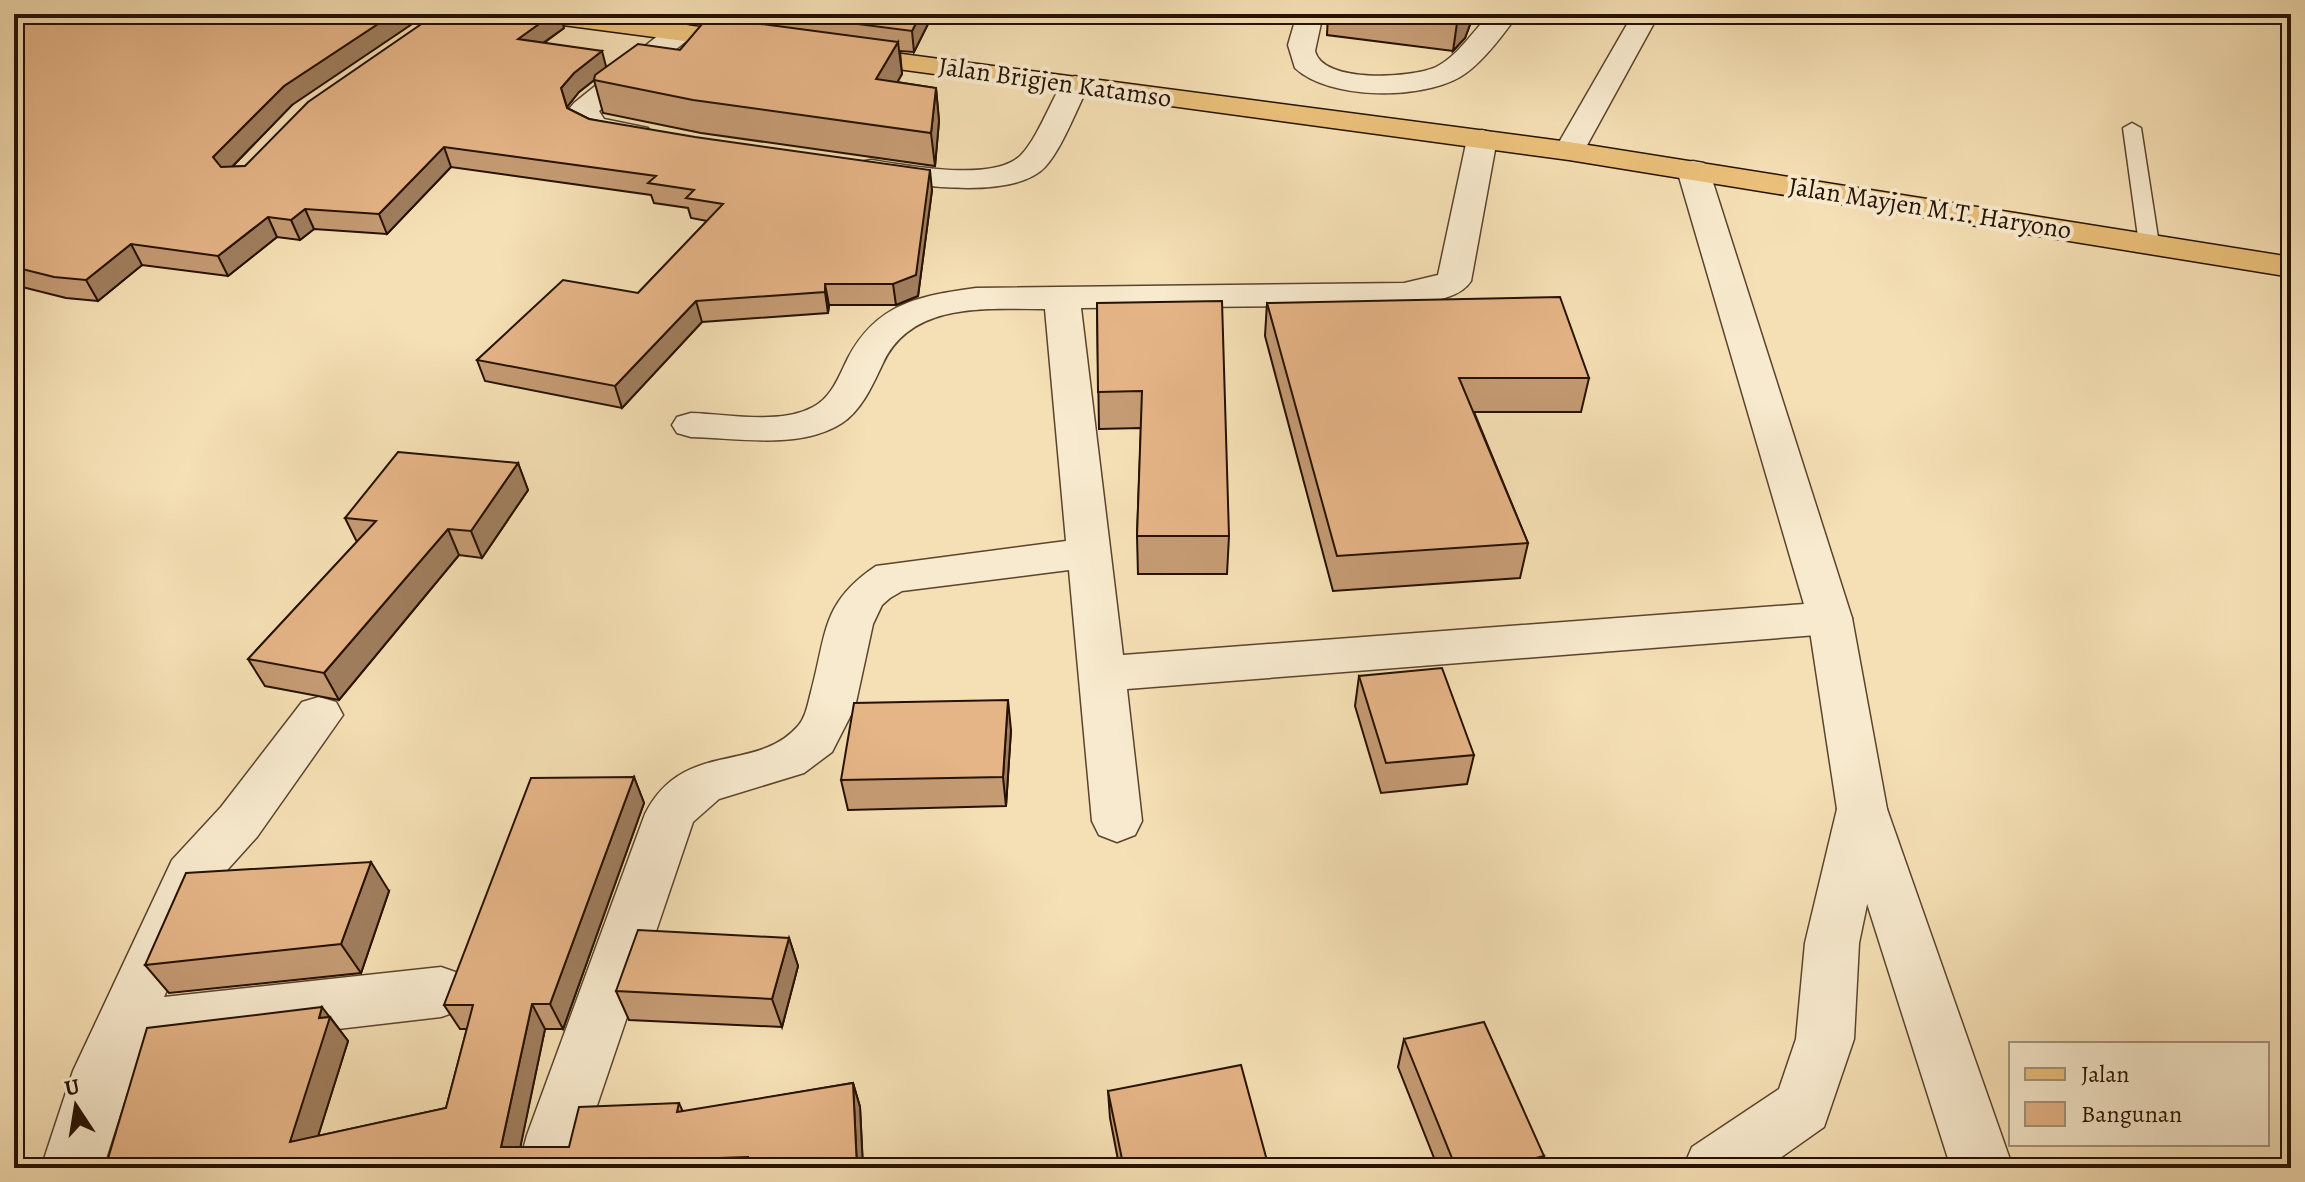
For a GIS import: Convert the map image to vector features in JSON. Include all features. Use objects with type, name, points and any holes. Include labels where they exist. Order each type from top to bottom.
[{"type":"main road","points":[[540,14],[775,45]]},
{"type":"main road","name":"Jalan Brigjen Katamso","points":[[806,49],[1569,151]]},
{"type":"main road","name":"Jalan Mayjen M.T. Haryono","points":[[1569,151],[2291,267]]},
{"type":"street","points":[[1310,14],[1300,48],[1305,63],[1323,76],[1356,83],[1401,83],[1448,72],[1505,14]]},
{"type":"street","points":[[1569,151],[1646,14]]},
{"type":"street","points":[[670,140],[595,126],[585,119],[584,109],[605,89],[680,32]]},
{"type":"street","points":[[835,164],[940,179],[978,179],[1021,169],[1033,162],[1075,85]]},
{"type":"street","points":[[691,425],[816,421],[837,408],[854,386],[867,355],[885,330],[909,315],[940,304],[976,299],[1404,294],[1449,284],[1454,281],[1459,262],[1482,139]]},
{"type":"street","points":[[1693,170],[1830,618],[1862,809],[1982,1168]]},
{"type":"street","points":[[1062,298],[1117,821]]},
{"type":"street","points":[[549,1168],[557,1135],[589,1052],[670,814],[687,795],[718,779],[794,756],[816,739],[827,715],[853,622],[864,596],[891,577],[1089,553]]},
{"type":"street","points":[[1101,674],[1830,618]]},
{"type":"street","points":[[72,1168],[102,1071],[191,875],[239,822],[319,715]]},
{"type":"street","points":[[1714,1168],[1803,1107],[1825,1039],[1832,943],[1862,809]]},
{"type":"street","points":[[120,1028],[441,992]]},
{"type":"lane","points":[[2132,128],[2149,244]]},
{"type":"building","points":[[14,14],[393,14],[284,86],[213,157],[221,167],[245,166],[308,102],[436,14],[553,14],[518,39],[602,51],[574,73],[561,88],[567,108],[589,119],[930,170],[916,275],[893,284],[825,284],[825,292],[696,301],[615,386],[477,360],[563,280],[638,293],[723,204],[686,198],[694,190],[648,183],[656,176],[444,147],[379,214],[305,209],[291,220],[268,217],[218,256],[131,244],[86,280],[54,277],[14,267]]},
{"type":"building","points":[[780,14],[921,14],[912,31]]},
{"type":"building","points":[[708,17],[898,42],[876,79],[936,88],[931,133],[693,100],[594,80],[595,75],[638,44],[680,50]]},
{"type":"building","points":[[1560,297],[1589,378],[1459,378],[1528,543],[1337,556],[1267,303]]},
{"type":"building","points":[[1222,301],[1229,536],[1137,536],[1142,391],[1098,392],[1097,303]]},
{"type":"building","points":[[398,452],[518,463],[471,531],[448,529],[324,673],[248,659],[376,521],[345,518]]},
{"type":"building","points":[[1442,668],[1474,755],[1386,763],[1359,676]]},
{"type":"building","points":[[1008,700],[1003,777],[841,780],[854,703]]},
{"type":"building","points":[[634,777],[550,1004],[532,1004],[501,1147],[569,1147],[579,1107],[679,1103],[677,1112],[853,1083],[857,1168],[748,1168],[748,1157],[659,1160],[657,1168],[82,1168],[107,1162],[147,1028],[322,1007],[319,1018],[330,1017],[290,1142],[446,1108],[473,1005],[444,1005],[531,778]]},
{"type":"building","points":[[371,862],[341,944],[145,965],[186,873]]},
{"type":"building","points":[[638,930],[789,938],[772,999],[616,991]]},
{"type":"building","points":[[1484,1022],[1544,1156],[1496,1168],[1456,1168],[1404,1039]]},
{"type":"building","points":[[1241,1065],[1269,1168],[1090,1168],[1122,1159],[1108,1091]]}]
